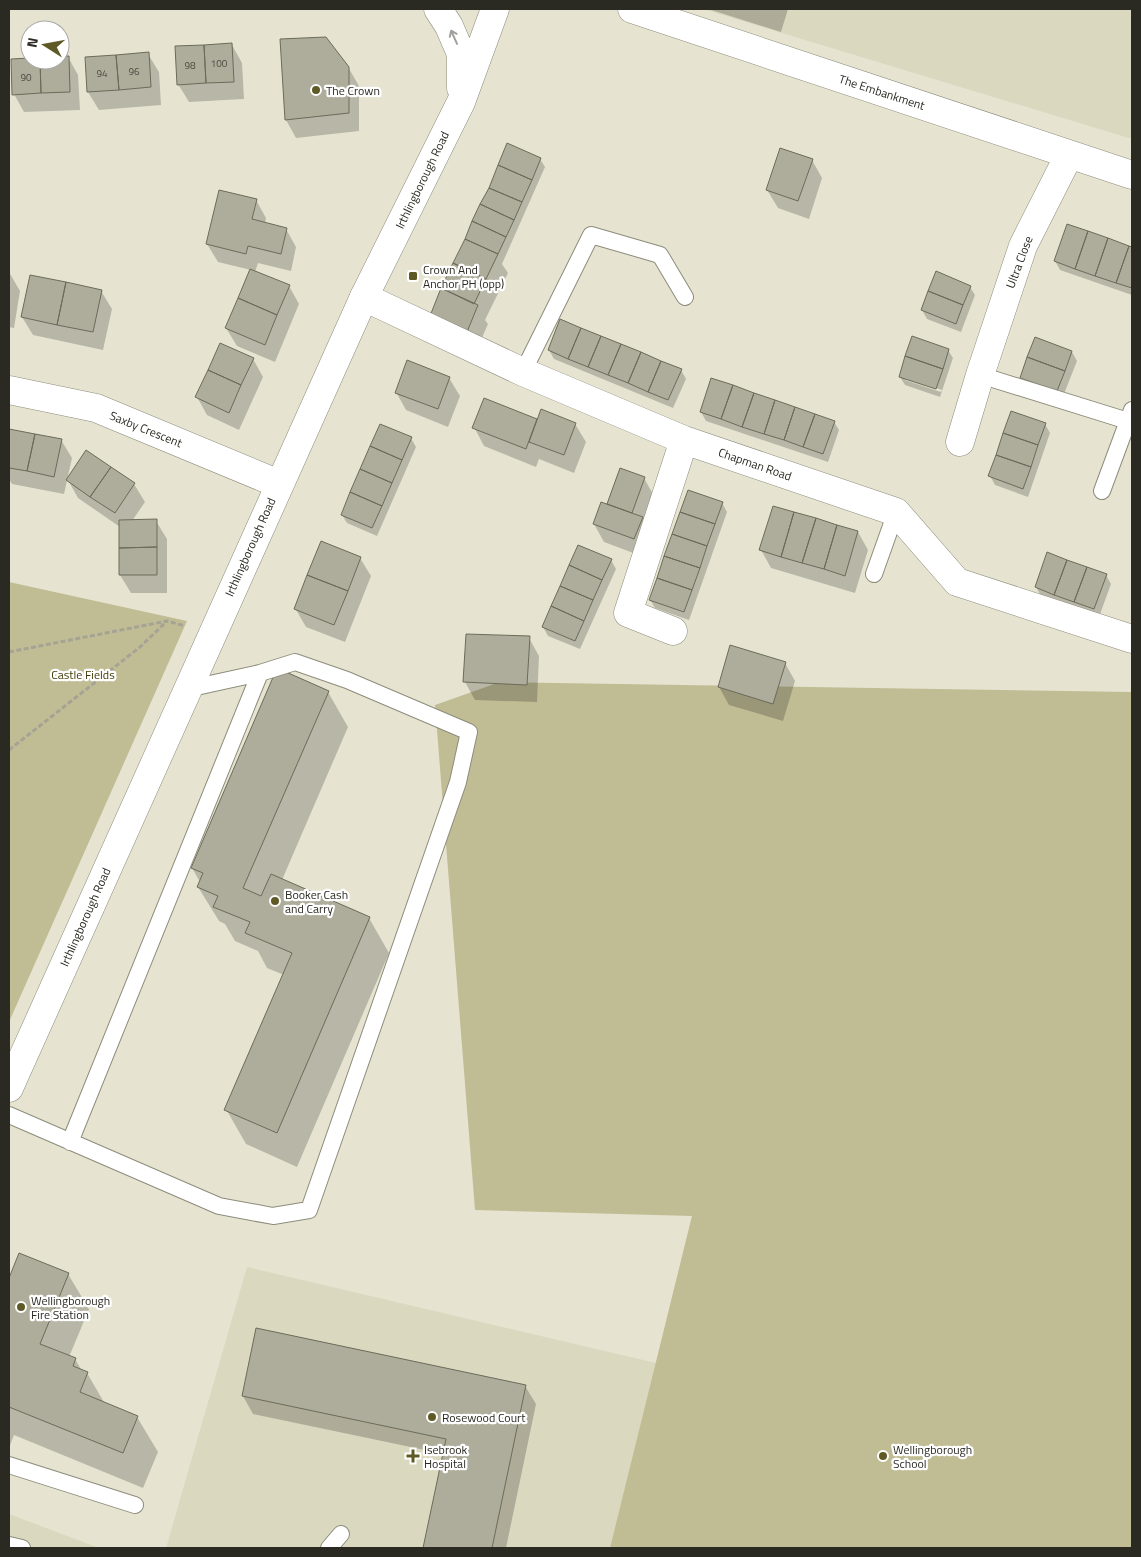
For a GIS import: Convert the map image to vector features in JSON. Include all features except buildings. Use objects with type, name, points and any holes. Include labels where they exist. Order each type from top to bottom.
[{"type":"main road","points":[[438,9],[449,26],[461,54],[461,102]]},
{"type":"main road","name":"Irthlingborough Road","points":[[9,1088],[364,297],[461,102],[495,9]]},
{"type":"main road","name":"The Embankment","points":[[632,9],[1132,175]]},
{"type":"main road","name":"Ultra Close","points":[[960,442],[980,374],[1023,246],[1070,155]]},
{"type":"main road","name":"Chapman Road","points":[[364,297],[523,372],[684,440],[896,512]]},
{"type":"main road","name":"Saxby Crescent","points":[[9,390],[96,408],[279,484]]},
{"type":"main road","points":[[673,631],[628,613],[684,440]]},
{"type":"main road","points":[[896,512],[957,582],[1132,639]]},
{"type":"lane","points":[[523,372],[592,235],[660,255],[685,297]]},
{"type":"lane","points":[[980,374],[1130,416],[1102,491]]},
{"type":"lane","points":[[874,574],[896,512]]},
{"type":"lane","points":[[9,1116],[219,1206],[273,1216],[309,1210],[458,782],[468,732],[347,680],[295,662],[260,673],[187,688]]},
{"type":"lane","points":[[70,1142],[260,673]]},
{"type":"lane","points":[[9,1465],[135,1505]]},
{"type":"lane","points":[[329,1548],[341,1534]]},
{"type":"lane","points":[[9,1545],[22,1548]]},
{"type":"path","points":[[9,750],[140,647],[166,621]]},
{"type":"path","points":[[9,652],[166,621],[212,633]]},
{"type":"shaded area","points":[[703,9],[1132,9],[1132,139]]},
{"type":"shaded area","points":[[692,1216],[1132,1548],[166,1548],[247,1267],[656,1363]]},
{"type":"shaded area","points":[[9,1514],[99,1548],[9,1548]]},
{"type":"green space","name":"Castle Fields","points":[[9,582],[187,621],[9,1022]]},
{"type":"green space","points":[[500,682],[1132,692],[1132,1548],[610,1548],[692,1216],[475,1210],[435,705]]},
{"type":"place","name":"The Crown","points":[[316,90]]},
{"type":"place","name":"Crown And Anchor PH (opp)","points":[[413,276]]},
{"type":"place","name":"Booker Cash and Carry","points":[[275,901]]},
{"type":"place","name":"Wellingborough Fire Station","points":[[21,1307]]},
{"type":"place","name":"Rosewood Court","points":[[432,1417]]},
{"type":"place","name":"Isebrook Hospital","points":[[413,1456]]},
{"type":"place","name":"Wellingborough School","points":[[883,1456]]}]
